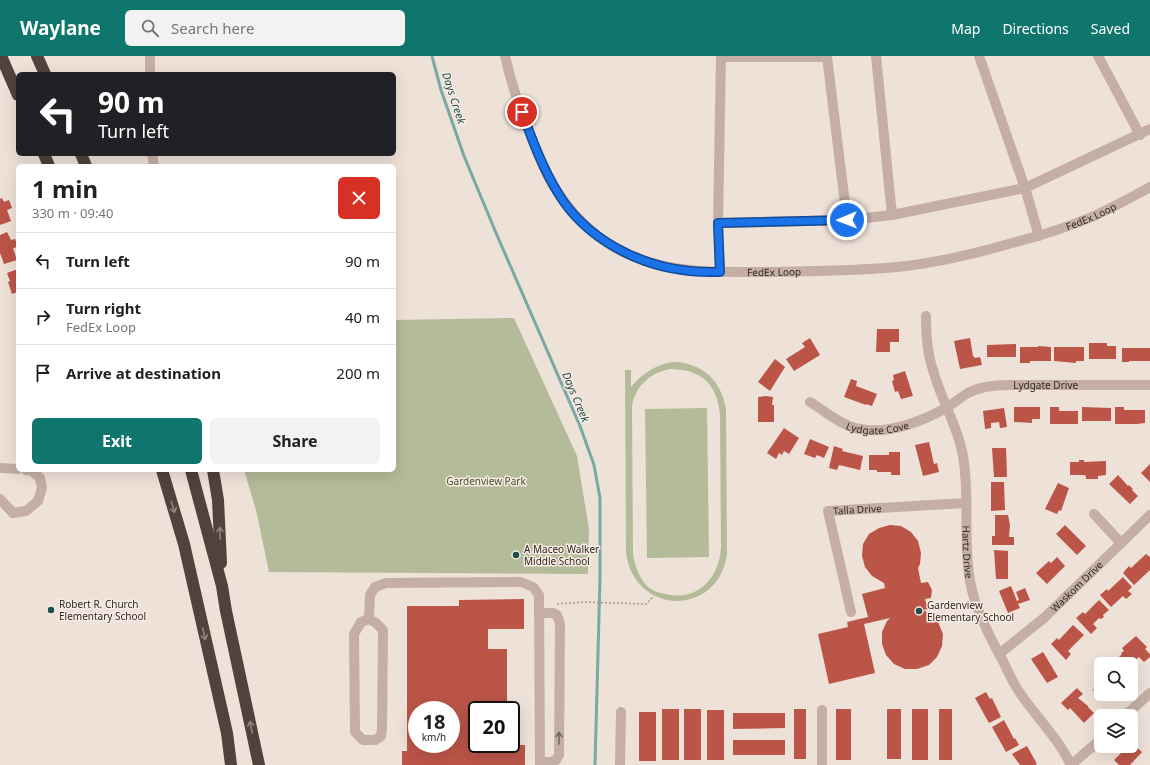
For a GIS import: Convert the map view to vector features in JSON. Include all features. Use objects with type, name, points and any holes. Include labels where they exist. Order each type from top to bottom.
[{"type":"highway","points":[[1,56],[16,90]]},
{"type":"highway","points":[[37,56],[44,72]]},
{"type":"highway","points":[[163,472],[185,551],[227,733],[231,765]]},
{"type":"highway","points":[[192,472],[222,586],[259,765]]},
{"type":"highway","points":[[213,472],[218,500],[222,586]]},
{"type":"street","points":[[150,56],[150,72]]},
{"type":"street","name":"FedEx Loop","points":[[505,56],[514,91],[545,170],[558,194],[577,217],[599,237],[614,247],[646,261],[667,267],[690,271],[720,272],[851,271],[899,267],[958,258],[1039,236],[1094,216],[1150,187]]},
{"type":"street","points":[[720,272],[718,223],[721,56],[827,57],[847,220]]},
{"type":"street","points":[[876,56],[892,215]]},
{"type":"street","points":[[979,56],[1025,188],[1039,236]]},
{"type":"street","points":[[1098,56],[1140,134]]},
{"type":"street","points":[[718,223],[847,220],[892,215],[1025,188],[1150,129]]},
{"type":"street","name":"Hartz Drive","points":[[926,316],[930,359],[937,384],[958,435],[963,456],[967,560],[970,585],[978,612],[1019,692],[1060,745],[1071,765]]},
{"type":"street","name":"Lydgate Drive","points":[[947,407],[969,393],[997,385],[1150,385]]},
{"type":"street","name":"Lydgate Cove","points":[[810,402],[847,425],[873,430],[904,426],[947,407]]},
{"type":"street","points":[[0,468],[16,468]]},
{"type":"street","points":[[0,499],[13,513],[26,512],[38,501],[42,488],[40,478],[33,472]]},
{"type":"street","name":"Talla Drive","points":[[851,612],[828,511],[966,503]]},
{"type":"street","points":[[1094,514],[1121,543]]},
{"type":"street","name":"Waskom Drive","points":[[999,654],[1044,618],[1150,515]]},
{"type":"street","points":[[369,619],[370,594],[375,587],[386,583],[521,582],[533,587],[539,595],[539,609],[540,763],[556,760],[559,755],[560,624],[557,615],[539,609]]},
{"type":"street","points":[[369,619],[383,630],[382,729],[381,736],[376,740],[362,740],[355,732],[354,634],[361,622],[369,619]]},
{"type":"street","points":[[1133,709],[1150,693]]},
{"type":"street","points":[[822,710],[822,765]]},
{"type":"street","points":[[620,765],[621,712]]},
{"type":"street","points":[[1071,765],[1094,745]]},
{"type":"path","points":[[539,609],[585,602],[646,604],[654,596]]},
{"type":"green space","name":"Gardenview Park","points":[[514,318],[577,456],[589,529],[588,574],[269,572],[256,510],[245,472],[396,472],[396,320]]},
{"type":"green space","points":[[673,362],[693,366],[709,375],[720,390],[726,409],[727,555],[720,576],[708,590],[693,598],[676,601],[659,597],[644,588],[632,573],[626,553],[625,370],[631,370],[631,387],[650,370]],"holes":[[[670,369],[681,370],[698,375],[705,380],[711,386],[718,403],[720,414],[721,546],[717,566],[707,583],[700,589],[691,593],[671,595],[650,589],[648,587],[638,572],[633,554],[632,406],[637,392],[650,377]]]},
{"type":"green space","points":[[707,408],[709,557],[647,558],[645,409]]},
{"type":"building","points":[[2,198],[4,202],[9,200],[12,208],[7,210],[11,221],[0,225],[0,199]]},
{"type":"building","points":[[7,232],[11,240],[15,239],[16,247],[13,248],[16,260],[4,264],[0,253],[0,235]]},
{"type":"building","points":[[16,270],[16,293],[12,294],[7,273]]},
{"type":"building","points":[[877,329],[899,329],[899,342],[890,342],[890,352],[876,352]]},
{"type":"building","points":[[810,338],[820,355],[794,371],[786,359],[805,347],[802,343]]},
{"type":"building","points":[[970,338],[973,356],[975,358],[980,357],[982,365],[960,369],[954,341]]},
{"type":"building","points":[[1089,343],[1107,343],[1107,346],[1116,346],[1116,359],[1089,359]]},
{"type":"building","points":[[1016,344],[1016,357],[987,357],[987,345]]},
{"type":"building","points":[[1020,347],[1051,347],[1051,361],[1030,361],[1030,363],[1020,363]]},
{"type":"building","points":[[1054,347],[1084,347],[1084,361],[1076,361],[1076,363],[1054,361]]},
{"type":"building","points":[[1122,348],[1150,348],[1150,361],[1122,362]]},
{"type":"building","points":[[775,359],[785,367],[770,391],[758,382]]},
{"type":"building","points":[[905,371],[913,396],[901,399],[898,391],[895,392],[892,381],[894,380],[893,375]]},
{"type":"building","points":[[851,379],[857,381],[856,386],[877,394],[872,406],[844,397]]},
{"type":"building","points":[[758,397],[773,397],[772,405],[774,405],[774,422],[758,422]]},
{"type":"building","points":[[1014,407],[1040,407],[1040,419],[1032,419],[1032,423],[1014,422]]},
{"type":"building","points":[[1050,407],[1059,407],[1059,411],[1078,411],[1078,424],[1050,424]]},
{"type":"building","points":[[1082,407],[1111,408],[1111,421],[1082,421]]},
{"type":"building","points":[[1115,407],[1124,407],[1124,410],[1145,410],[1145,423],[1115,424]]},
{"type":"building","points":[[1004,408],[1007,427],[1000,428],[999,422],[991,423],[991,428],[985,429],[983,411]]},
{"type":"building","points":[[784,428],[799,438],[789,454],[784,451],[782,455],[779,453],[776,459],[767,453]]},
{"type":"building","points":[[810,439],[829,447],[824,458],[817,455],[815,458],[804,454]]},
{"type":"building","points":[[929,442],[934,464],[937,463],[939,472],[923,476],[915,445]]},
{"type":"building","points":[[834,446],[843,449],[842,451],[863,456],[860,470],[839,465],[837,470],[829,468]]},
{"type":"building","points":[[992,448],[1006,448],[1007,477],[994,477]]},
{"type":"building","points":[[889,452],[900,452],[900,475],[891,475],[891,472],[877,472],[877,470],[869,470],[869,455],[889,455]]},
{"type":"building","points":[[1079,460],[1084,460],[1084,462],[1106,461],[1106,475],[1098,476],[1098,479],[1086,479],[1086,476],[1084,475],[1070,475],[1070,462],[1079,462]]},
{"type":"building","points":[[1150,464],[1150,482],[1141,473]]},
{"type":"building","points":[[1118,475],[1128,486],[1129,485],[1133,489],[1132,490],[1138,496],[1130,504],[1109,484]]},
{"type":"building","points":[[991,482],[1004,482],[1005,510],[991,511]]},
{"type":"building","points":[[1058,483],[1069,488],[1061,511],[1059,510],[1057,514],[1045,509]]},
{"type":"building","points":[[995,515],[1008,515],[1010,525],[1009,537],[1014,537],[1014,545],[992,545],[992,536],[995,536]]},
{"type":"building","points":[[890,525],[901,526],[911,532],[918,541],[921,553],[918,568],[921,583],[928,582],[932,590],[931,598],[925,599],[928,609],[923,610],[930,614],[938,622],[943,634],[942,646],[937,657],[929,665],[917,669],[905,669],[894,664],[886,655],[882,644],[882,632],[890,618],[864,624],[875,673],[829,684],[818,634],[848,627],[847,622],[868,617],[862,594],[885,588],[884,583],[872,576],[865,567],[862,556],[863,544],[869,534],[879,528]]},
{"type":"building","points":[[1065,525],[1086,546],[1077,555],[1056,534]]},
{"type":"building","points":[[994,550],[1008,551],[1008,579],[996,579]]},
{"type":"building","points":[[1146,554],[1150,557],[1150,570],[1134,585],[1123,573],[1129,566],[1131,568]]},
{"type":"building","points":[[1057,557],[1065,566],[1047,584],[1036,573],[1049,561],[1051,563]]},
{"type":"building","points":[[1123,577],[1132,587],[1128,591],[1132,594],[1126,599],[1123,596],[1111,607],[1100,595],[1107,589],[1108,591]]},
{"type":"building","points":[[1011,586],[1017,601],[1019,600],[1016,592],[1025,588],[1030,600],[1018,604],[1020,608],[1008,613],[999,591]]},
{"type":"building","points":[[524,599],[524,629],[488,629],[488,649],[507,649],[507,701],[468,701],[468,753],[520,753],[520,745],[525,745],[525,765],[402,765],[402,751],[407,751],[407,606],[459,606],[459,600]]},
{"type":"building","points":[[1099,600],[1109,610],[1103,615],[1104,617],[1101,619],[1099,618],[1093,624],[1097,628],[1091,634],[1076,618],[1083,612],[1085,614]]},
{"type":"building","points":[[1073,625],[1084,635],[1068,651],[1071,654],[1066,660],[1051,644],[1057,638],[1059,640]]},
{"type":"building","points":[[1136,636],[1147,647],[1145,649],[1150,654],[1150,657],[1144,662],[1139,657],[1119,657],[1124,651],[1122,648]]},
{"type":"building","points":[[1043,652],[1058,677],[1047,683],[1031,659]]},
{"type":"building","points":[[1077,688],[1083,694],[1078,698],[1094,713],[1084,723],[1070,708],[1068,710],[1061,703]]},
{"type":"building","points":[[986,692],[990,699],[992,698],[1001,717],[989,723],[975,698]]},
{"type":"building","points":[[662,709],[679,709],[679,760],[662,760]]},
{"type":"building","points":[[684,709],[701,709],[701,760],[684,760]]},
{"type":"building","points":[[794,709],[806,709],[806,759],[794,759]]},
{"type":"building","points":[[836,709],[851,709],[851,760],[836,760]]},
{"type":"building","points":[[887,709],[901,709],[901,759],[887,759]]},
{"type":"building","points":[[912,709],[928,709],[928,760],[912,760]]},
{"type":"building","points":[[939,709],[952,709],[952,760],[939,760]]},
{"type":"building","points":[[707,710],[724,710],[724,760],[707,760]]},
{"type":"building","points":[[639,712],[656,712],[656,761],[639,761]]},
{"type":"building","points":[[733,713],[785,713],[785,728],[733,729]]},
{"type":"building","points":[[1004,720],[1014,739],[1015,738],[1019,745],[1006,752],[992,727]]},
{"type":"building","points":[[733,740],[785,740],[785,755],[733,755]]},
{"type":"building","points":[[1027,746],[1037,764],[1035,765],[1020,765],[1012,754]]},
{"type":"building","points":[[1138,748],[1142,752],[1130,765],[1119,765],[1114,760],[1121,753],[1138,753]]},
{"type":"waterway","name":"Days Creek","points":[[432,56],[441,90],[464,156],[580,426],[594,465],[600,498],[600,578],[595,765]]},
{"type":"place","name":"A Maceo Walker Middle School","points":[[516,555]]},
{"type":"place","name":"Robert R. Church Elementary School","points":[[51,610]]},
{"type":"place","name":"Gardenview Elementary School","points":[[919,611]]},
{"type":"route","points":[[522,112],[549,177],[558,194],[567,206],[599,237],[614,247],[646,261],[690,271],[720,272],[718,223],[847,220]]}]
